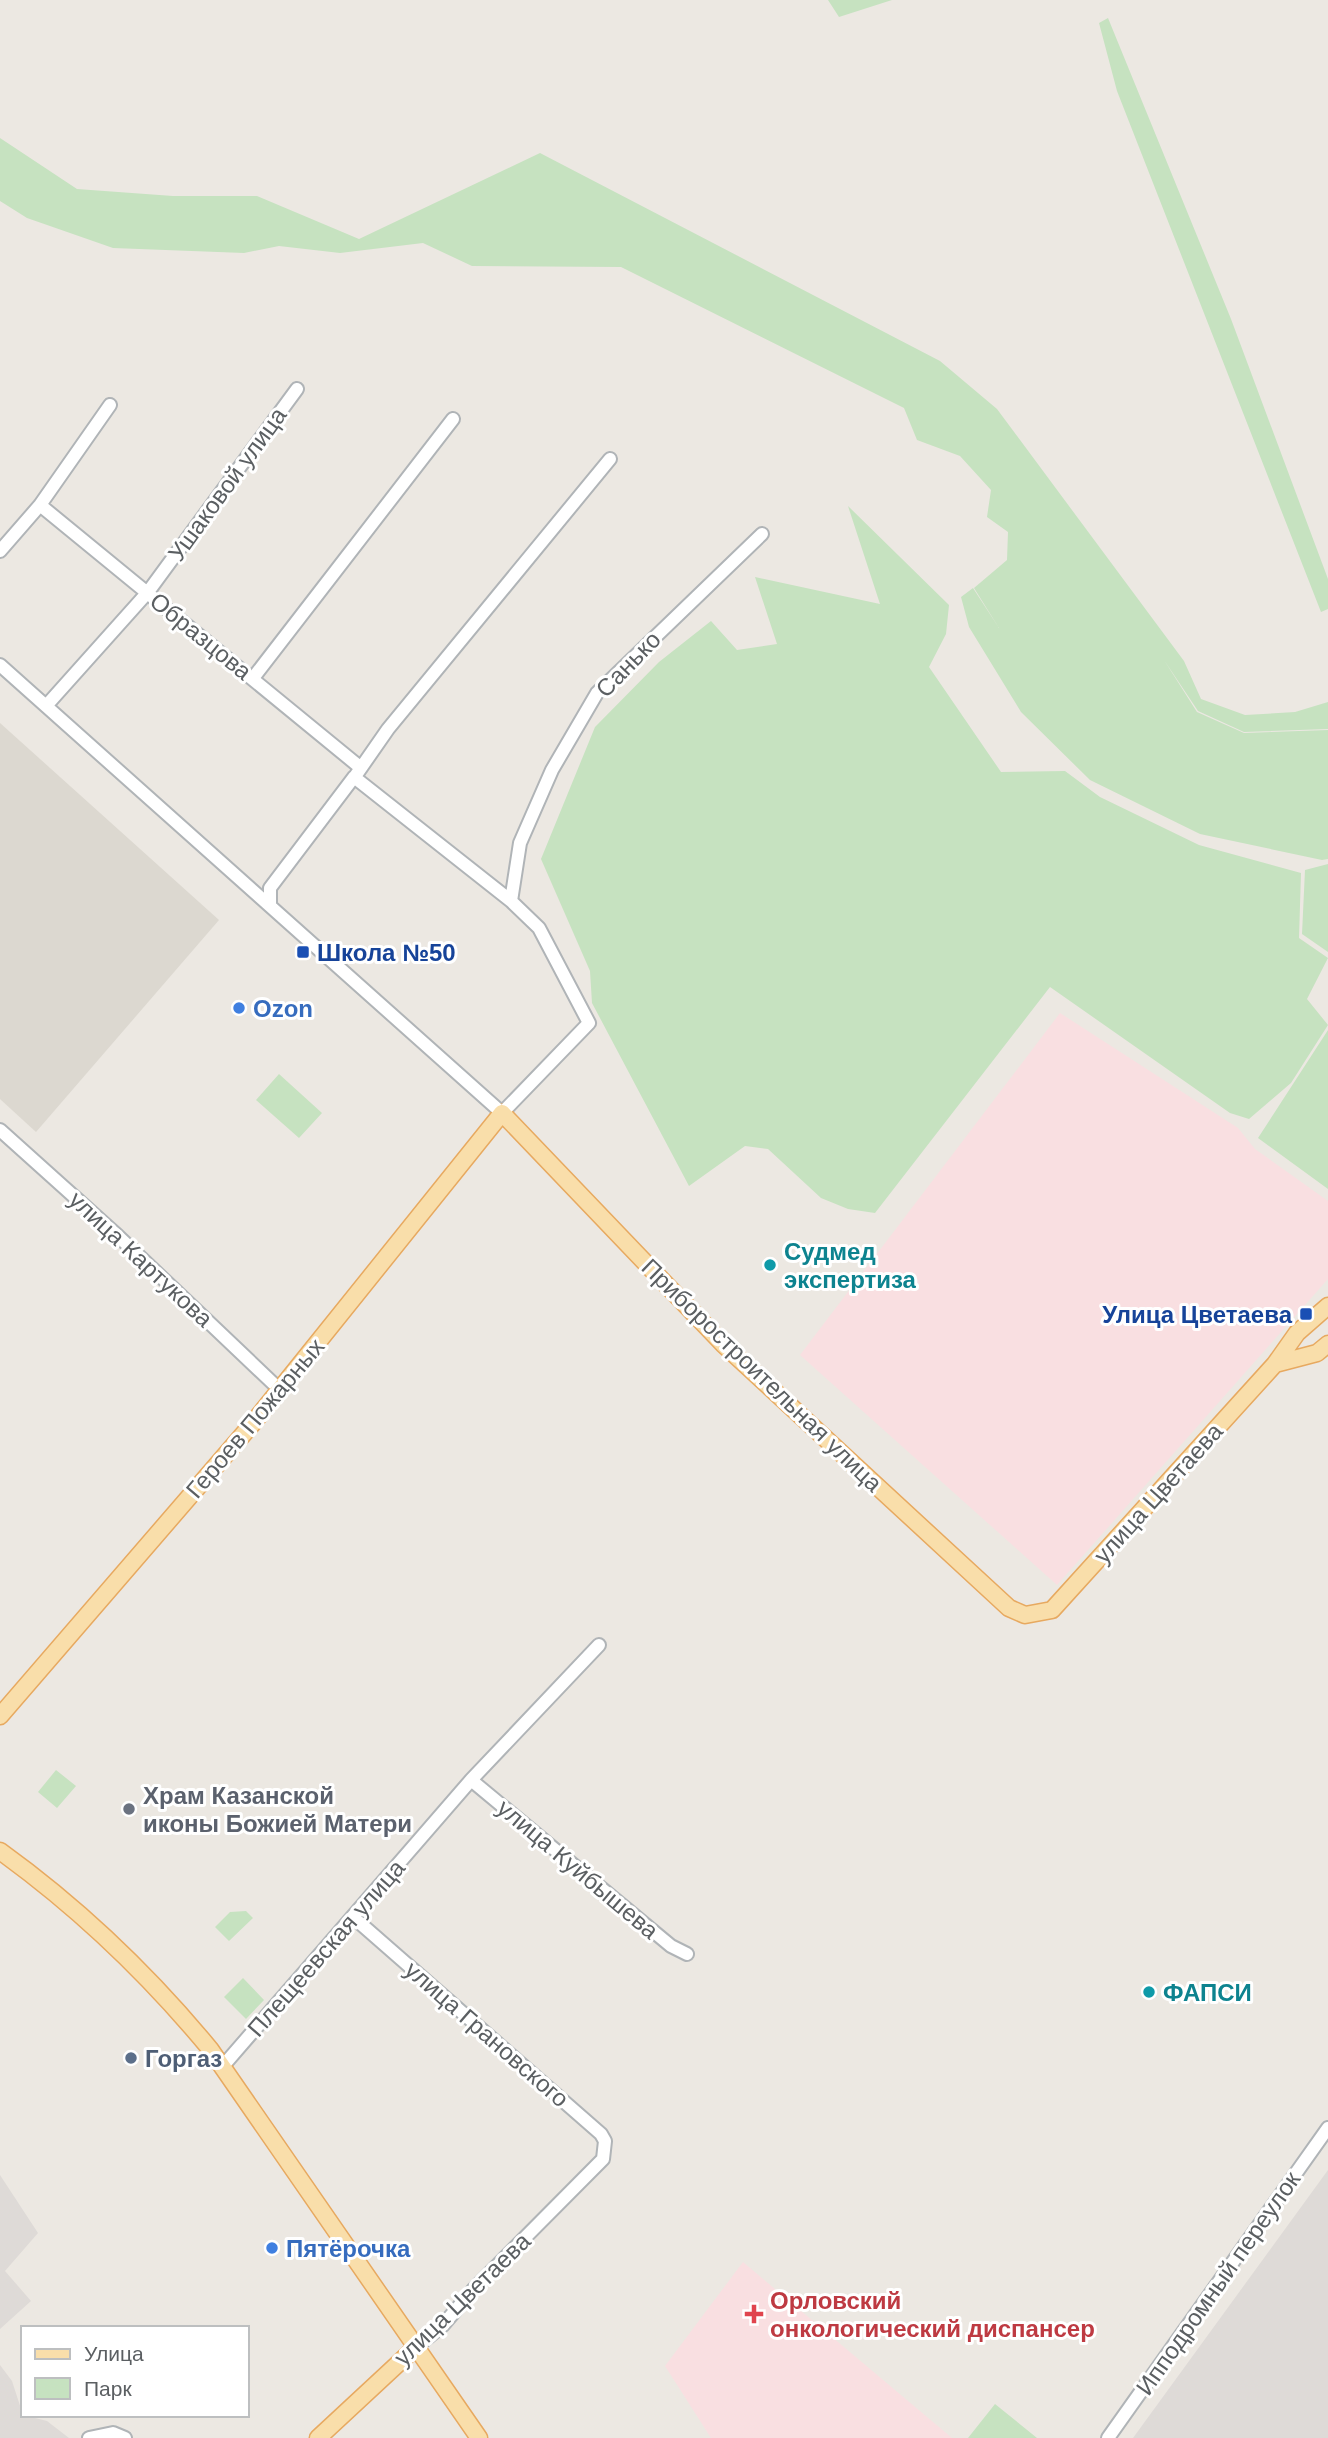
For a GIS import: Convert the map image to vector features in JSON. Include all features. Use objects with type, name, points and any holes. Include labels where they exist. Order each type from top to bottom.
[{"type":"main road","name":"Героев Пожарных","points":[[0,1716],[279,1389],[502,1113]]},
{"type":"main road","name":"Приборостроительная улица","points":[[502,1113],[753,1373],[1009,1608],[1025,1615],[1037,1614]]},
{"type":"main road","name":"улица Цветаева","points":[[1037,1614],[1052,1610],[1275,1364],[1297,1333],[1328,1306]]},
{"type":"main road","points":[[1275,1364],[1313,1354],[1328,1344]]},
{"type":"main road","points":[[0,1851],[101,1933],[177,2011],[223,2066],[479,2438]]},
{"type":"main road","name":"улица Цветаева","points":[[318,2438],[416,2347]]},
{"type":"street","name":"Ушаковой улица","points":[[46,706],[148,592],[297,389]]},
{"type":"street","points":[[0,551],[40,505],[110,405]]},
{"type":"street","points":[[253,678],[453,419]]},
{"type":"street","points":[[270,903],[270,888],[388,729],[610,459]]},
{"type":"street","name":"Образцова","points":[[40,505],[253,678],[357,773]]},
{"type":"street","name":"Санько","points":[[511,901],[520,843],[552,770],[597,693],[762,534]]},
{"type":"street","name":"Приборостроительная улица","points":[[0,666],[270,903],[502,1113]]},
{"type":"street","points":[[357,773],[511,901],[539,928],[589,1023],[502,1113]]},
{"type":"street","name":"улица Картукова","points":[[0,1130],[118,1236],[279,1389]]},
{"type":"street","points":[[1297,1333],[1299,1349],[1313,1354]]},
{"type":"street","name":"Плещеевская улица","points":[[223,2066],[471,1780],[599,1645]]},
{"type":"street","name":"улица Куйбышева","points":[[471,1780],[671,1947],[687,1954]]},
{"type":"street","name":"улица Грановского","points":[[353,1917],[601,2134],[605,2141],[603,2159]]},
{"type":"street","name":"Ипподромный переулок","points":[[1108,2438],[1328,2128]]},
{"type":"street","name":"улица Цветаева","points":[[416,2347],[443,2325],[473,2290],[603,2159]]},
{"type":"street","points":[[89,2438],[113,2433],[125,2438]]},
{"type":"shaded area","points":[[0,723],[219,920],[36,1132],[0,1099]]},
{"type":"shaded area","points":[[1060,1013],[1238,1128],[1255,1149],[1328,1201],[1328,1279],[1057,1585],[800,1355]]},
{"type":"shaded area","points":[[1328,2170],[1328,2438],[1133,2438]]},
{"type":"shaded area","points":[[0,2175],[38,2233],[5,2271],[31,2301],[0,2329]]},
{"type":"shaded area","name":"Орловский онкологический диспансер","points":[[743,2262],[952,2438],[711,2438],[665,2366]]},
{"type":"shaded area","points":[[0,2365],[12,2381],[21,2417],[47,2421],[69,2438],[0,2438]]},
{"type":"green space","points":[[828,0],[892,0],[839,17]]},
{"type":"green space","points":[[1108,18],[1231,319],[1328,579],[1328,609],[1321,612],[1117,91],[1099,23]]},
{"type":"green space","points":[[0,138],[77,189],[173,196],[257,196],[359,239],[540,153],[940,361],[997,409],[1184,661],[1201,699],[1245,715],[1295,712],[1328,702],[1328,729],[1244,732],[1198,711],[1164,660],[1197,712],[1244,733],[1328,730],[1328,859],[1322,860],[1200,834],[1090,780],[1021,712],[969,627],[961,597],[973,588],[999,628],[974,588],[1007,560],[1008,532],[987,517],[991,490],[960,456],[917,440],[904,408],[621,267],[472,266],[423,243],[340,253],[279,246],[244,253],[113,248],[27,218],[0,201]]},
{"type":"green space","points":[[848,506],[949,605],[946,634],[929,667],[1001,772],[1065,771],[1100,797],[1199,845],[1301,873],[1299,938],[1328,958],[1307,999],[1328,1025],[1291,1083],[1249,1119],[1230,1113],[1050,987],[875,1213],[848,1209],[821,1198],[768,1149],[745,1146],[689,1186],[592,1003],[590,971],[541,859],[595,727],[659,662],[711,621],[737,650],[777,644],[755,577],[880,604]]},
{"type":"green space","points":[[1328,864],[1328,952],[1302,934],[1305,870]]},
{"type":"green space","points":[[1328,1030],[1328,1189],[1258,1138]]},
{"type":"green space","points":[[279,1074],[322,1113],[299,1138],[256,1100]]},
{"type":"green space","points":[[56,1770],[76,1786],[57,1808],[38,1792]]},
{"type":"green space","points":[[246,1911],[253,1918],[229,1941],[215,1927],[230,1912]]},
{"type":"green space","points":[[243,1978],[264,2000],[246,2019],[224,1997]]},
{"type":"green space","points":[[995,2404],[1037,2438],[968,2438]]},
{"type":"place","name":"Школа №50","points":[[303,952]]},
{"type":"place","name":"Ozon","points":[[239,1008]]},
{"type":"place","name":"Судмед экспертиза","points":[[770,1265]]},
{"type":"place","name":"Улица Цветаева","points":[[1306,1314]]},
{"type":"place","name":"Храм Казанской иконы Божией Матери","points":[[129,1809]]},
{"type":"place","name":"ФАПСИ","points":[[1149,1992]]},
{"type":"place","name":"Горгаз","points":[[131,2058]]},
{"type":"place","name":"Пятёрочка","points":[[272,2248]]},
{"type":"place","name":"Орловский онкологический диспансер","points":[[754,2314]]}]
